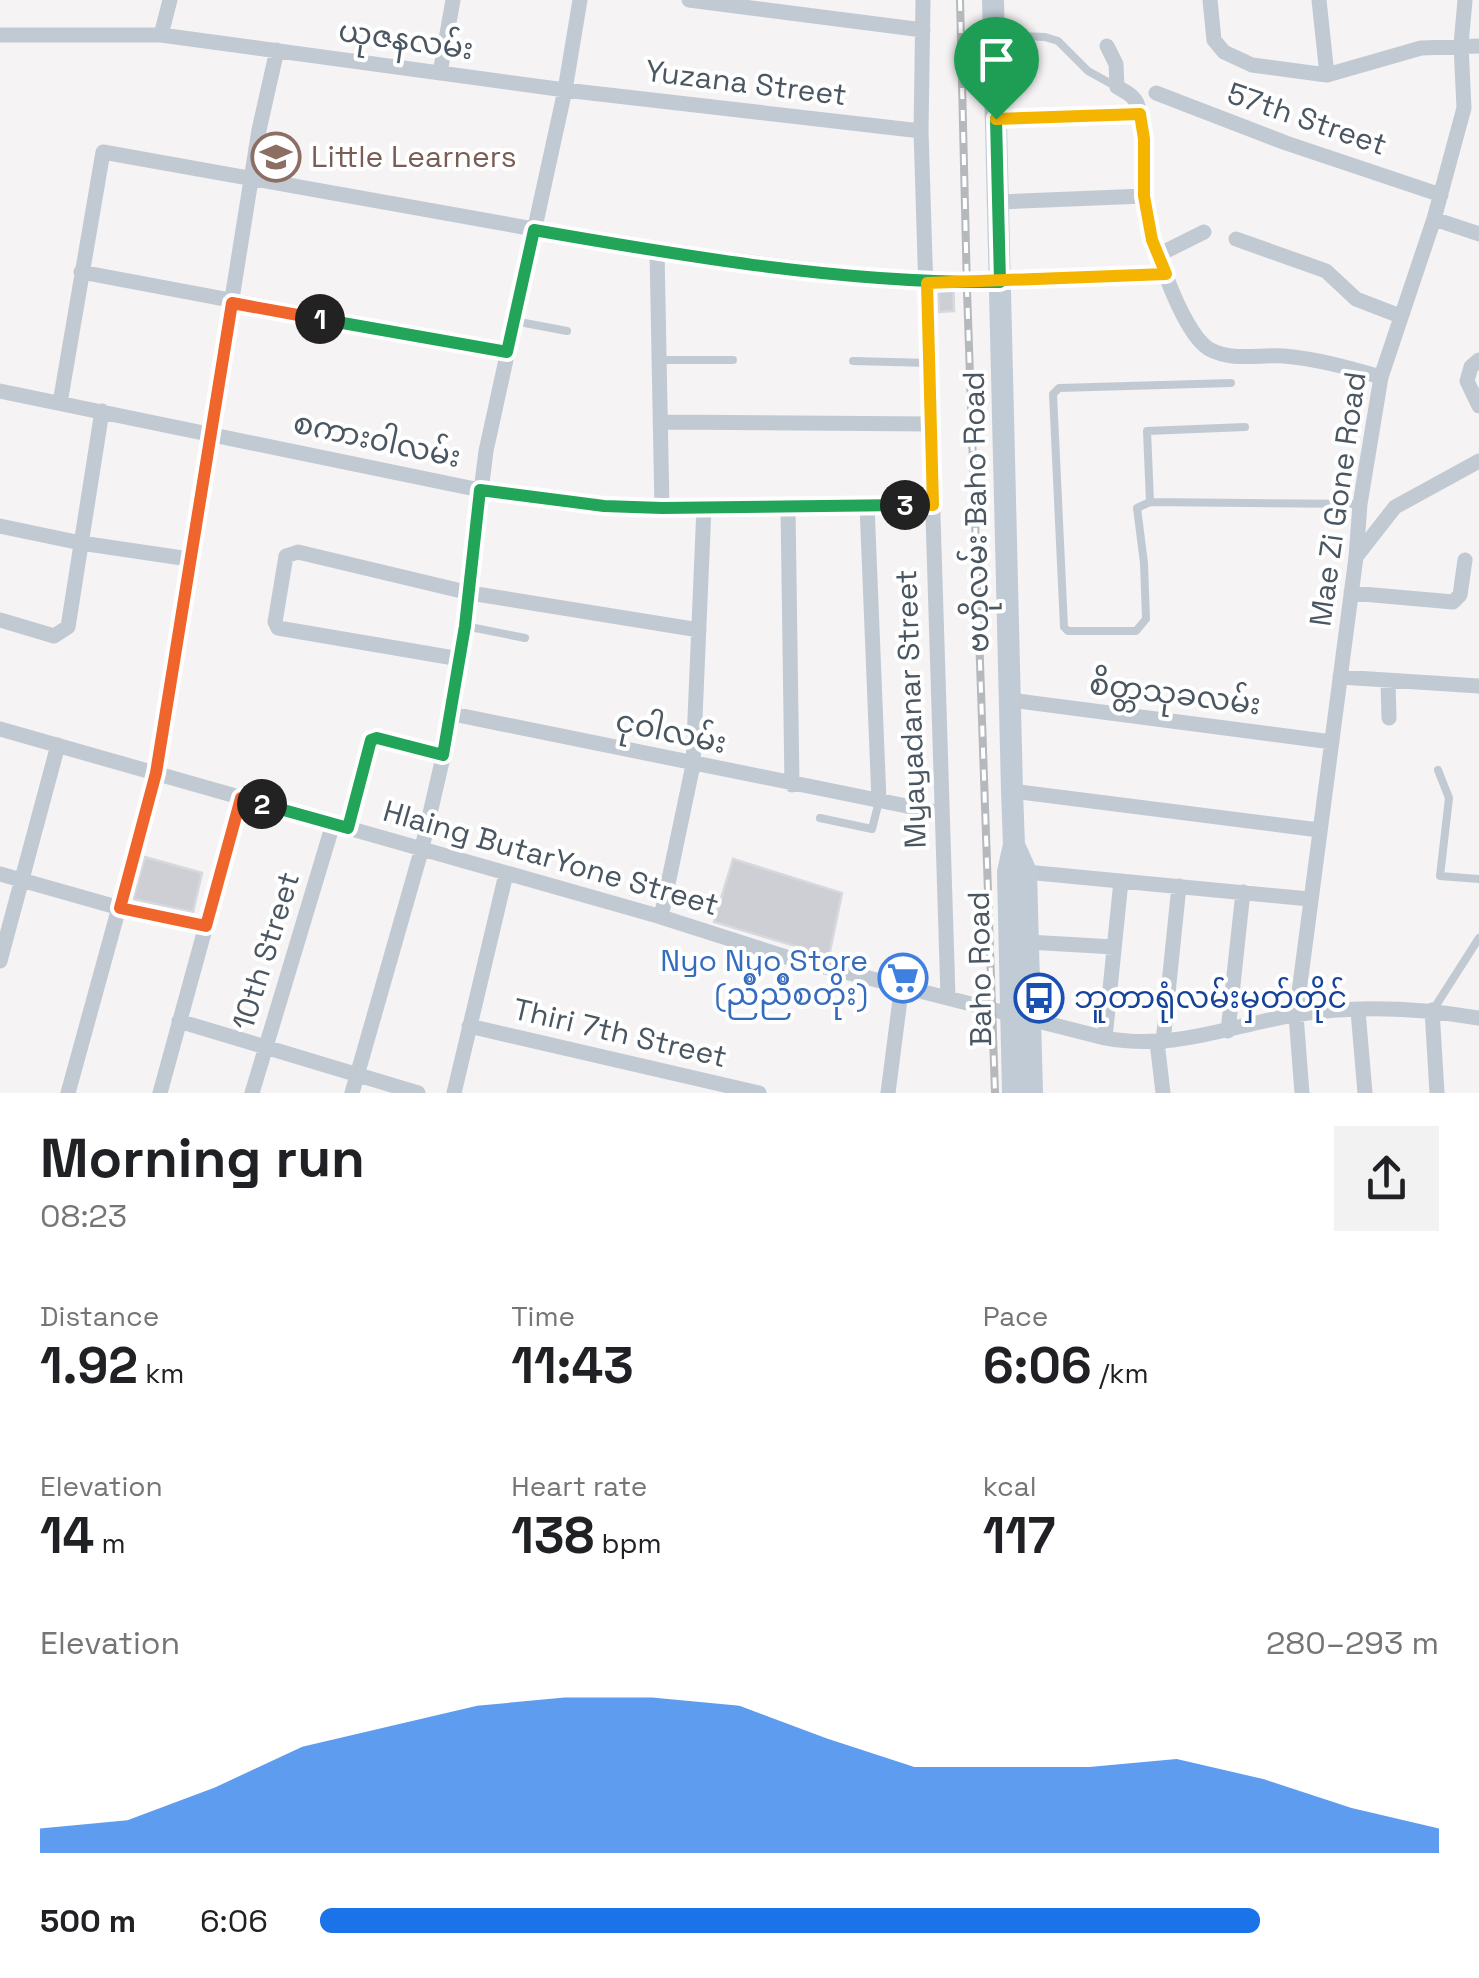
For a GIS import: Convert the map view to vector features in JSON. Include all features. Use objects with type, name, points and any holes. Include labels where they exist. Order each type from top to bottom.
[{"type":"main road","name":"ဗဟိုလမ်း Baho Road","points":[[993,0],[1014,845],[1026,872],[1028,942],[1021,1017]]},
{"type":"main road","name":"Baho Road","points":[[1013,1093],[1021,1017],[1008,872],[1014,845]]},
{"type":"main road","points":[[1021,1017],[1032,1093]]},
{"type":"street","points":[[161,35],[170,0]]},
{"type":"street","points":[[440,73],[453,0]]},
{"type":"street","points":[[352,1093],[422,848],[452,714],[480,490],[565,90],[580,0]]},
{"type":"street","points":[[689,0],[922,30]]},
{"type":"street","points":[[832,0],[832,20]]},
{"type":"street","name":"Myayadanar Street","points":[[923,0],[922,131],[948,997]]},
{"type":"street","points":[[1210,0],[1214,40],[1224,52],[1252,65],[1327,76],[1404,52],[1479,46]]},
{"type":"street","points":[[1318,0],[1327,76]]},
{"type":"street","name":"Mae Zi Gone Road","points":[[1301,1093],[1296,1015],[1360,504],[1381,376],[1434,219],[1464,108],[1461,46],[1466,0]]},
{"type":"street","name":"ယုဇနလမ်း","points":[[0,35],[161,35],[565,90]]},
{"type":"street","points":[[1107,46],[1116,64],[1117,87],[1132,96],[1140,114],[1144,196],[1158,255],[1176,299],[1206,347],[1224,356],[1280,356],[1326,362],[1381,376]]},
{"type":"street","points":[[68,1093],[156,773],[251,179],[277,50]]},
{"type":"street","name":"Yuzana Street","points":[[565,90],[922,131]]},
{"type":"street","name":"57th Street","points":[[1156,93],[1286,143],[1441,194]]},
{"type":"street","points":[[996,119],[1140,114]]},
{"type":"street","points":[[60,403],[103,152],[657,251],[927,283]]},
{"type":"street","points":[[997,202],[1144,196]]},
{"type":"street","points":[[1434,219],[1479,234]]},
{"type":"street","points":[[1158,255],[1204,232]]},
{"type":"street","points":[[1236,240],[1326,271],[1356,299],[1400,316]]},
{"type":"street","points":[[657,251],[662,508]]},
{"type":"street","points":[[82,272],[507,352]]},
{"type":"street","points":[[1000,282],[1166,274]]},
{"type":"street","points":[[1479,360],[1469,371],[1467,381],[1479,406]]},
{"type":"street","name":"စကား၀ါလမ်း","points":[[0,391],[480,490],[604,506],[933,505]]},
{"type":"street","points":[[0,620],[54,636],[68,627],[102,412]]},
{"type":"street","points":[[660,422],[931,424]]},
{"type":"street","points":[[1356,557],[1395,506],[1479,461]]},
{"type":"street","points":[[1360,504],[1395,506]]},
{"type":"street","points":[[868,505],[879,801]]},
{"type":"street","points":[[661,918],[692,765],[704,507]]},
{"type":"street","points":[[788,507],[792,785]]},
{"type":"street","points":[[1,531],[189,559]]},
{"type":"street","points":[[460,658],[278,628],[274,622],[286,556],[298,552],[470,593],[698,630]]},
{"type":"street","points":[[1351,593],[1453,602],[1460,594],[1464,560]]},
{"type":"street","points":[[1340,677],[1479,686]]},
{"type":"street","points":[[1388,682],[1389,718]]},
{"type":"street","name":"စိတ္တသုခလမ်း","points":[[1010,700],[1332,742]]},
{"type":"street","name":"ငုဝါလမ်း","points":[[452,714],[941,813]]},
{"type":"street","name":"Hlaing ButarYone Street","points":[[0,729],[786,956],[1105,1038],[1136,1044],[1160,1042],[1296,1015],[1358,1011],[1432,1010],[1479,1018]]},
{"type":"street","points":[[0,961],[58,745]]},
{"type":"street","points":[[1012,791],[1319,830]]},
{"type":"street","points":[[160,1093],[241,798]]},
{"type":"street","name":"10th Street","points":[[252,1093],[340,826]]},
{"type":"street","points":[[1026,872],[1310,899]]},
{"type":"street","points":[[0,874],[120,908],[206,926]]},
{"type":"street","points":[[454,1093],[506,874]]},
{"type":"street","points":[[1105,1038],[1121,881]]},
{"type":"street","points":[[1163,1093],[1160,1042],[1179,886]]},
{"type":"street","points":[[1228,1031],[1243,892]]},
{"type":"street","points":[[1028,942],[1114,947]]},
{"type":"street","points":[[888,1093],[902,984]]},
{"type":"street","points":[[1432,1010],[1438,1093]]},
{"type":"street","points":[[1358,1011],[1366,1093]]},
{"type":"street","points":[[179,1021],[418,1093]]},
{"type":"street","name":"Thiri 7th Street","points":[[469,1026],[758,1093]]},
{"type":"lane","points":[[994,35],[1058,41],[1088,71],[1117,87]]},
{"type":"lane","points":[[514,321],[567,330]]},
{"type":"lane","points":[[659,360],[734,360]]},
{"type":"lane","points":[[853,361],[929,363]]},
{"type":"lane","points":[[1231,383],[1059,388],[1053,394],[1064,627],[1068,631],[1136,631],[1146,619],[1137,508],[1150,502],[1360,504]]},
{"type":"lane","points":[[1150,502],[1147,431],[1245,427]]},
{"type":"lane","points":[[465,626],[525,638]]},
{"type":"lane","points":[[340,826],[371,740],[377,738],[443,755]]},
{"type":"lane","points":[[1438,770],[1449,798],[1440,876],[1479,879]]},
{"type":"lane","points":[[820,818],[872,830],[879,801]]},
{"type":"lane","points":[[1432,1010],[1479,938]]},
{"type":"path","points":[[927,283],[1000,282]]},
{"type":"building","points":[[937,273],[953,273],[954,311],[939,312]]},
{"type":"building","points":[[145,857],[202,873],[193,912],[133,899]]},
{"type":"building","points":[[733,859],[842,893],[829,956],[714,922]]},
{"type":"railway","points":[[960,0],[995,1093]]},
{"type":"place","name":"Little Learners","points":[[276,157]]},
{"type":"place","name":"Nyo Nyo Store (ညိဳညိဳစတိုး)","points":[[903,978]]},
{"type":"place","name":"ဘူတာရုံလမ်းမှတ်တိုင်","points":[[1039,998]]},
{"type":"route","points":[[996,119],[1000,282],[927,283],[657,251],[534,230],[507,352],[232,303],[189,559],[174,676],[156,773],[120,908],[206,926],[241,798],[348,828],[371,740],[377,738],[443,755],[470,593],[480,490],[604,506],[662,508],[933,505],[927,283],[1000,282],[1166,274],[1152,240],[1144,196],[1140,114],[996,119]]}]
